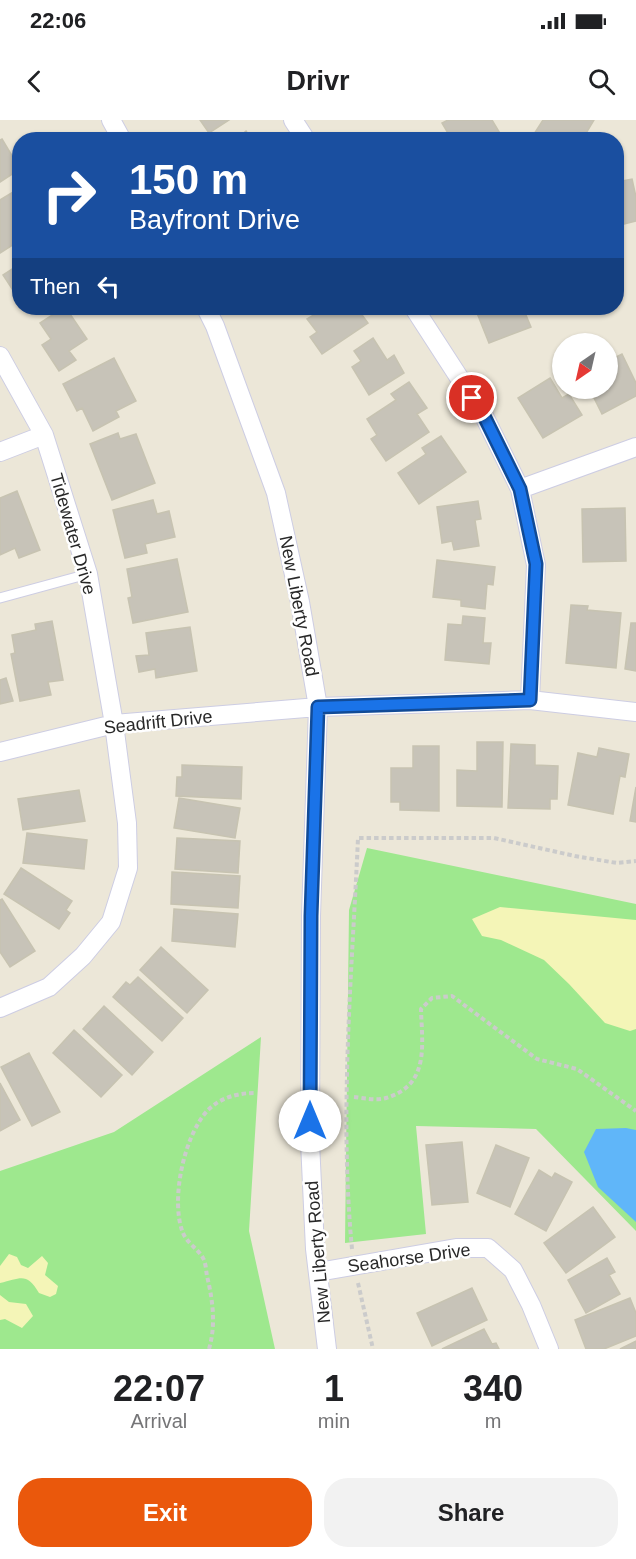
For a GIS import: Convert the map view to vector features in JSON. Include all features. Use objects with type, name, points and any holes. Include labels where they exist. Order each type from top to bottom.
[{"type":"street","name":"New Liberty Road","points":[[210,315],[276,493],[300,602],[318,707],[311,916],[310,1142],[318,1272],[327,1349]]},
{"type":"street","points":[[419,315],[484,416],[520,489],[536,564],[530,700]]},
{"type":"street","name":"Tidewater Drive","points":[[0,356],[44,435],[88,574],[114,724],[127,823],[128,868],[111,922],[83,956],[49,987],[0,1008]]},
{"type":"street","points":[[0,452],[44,435]]},
{"type":"street","points":[[520,489],[636,447]]},
{"type":"street","name":"Seadrift Drive","points":[[0,752],[114,724],[318,707],[530,700],[636,712]]},
{"type":"street","name":"Seahorse Drive","points":[[318,1272],[456,1248],[488,1248],[513,1270],[531,1305],[549,1349]]},
{"type":"lane","points":[[0,598],[88,574]]},
{"type":"path","points":[[374,1349],[354,1265],[346,1148],[357,838],[494,837],[523,846],[575,856],[617,863],[636,861]]},
{"type":"path","points":[[354,1097],[385,1099],[410,1086],[423,1061],[421,1009],[432,998],[452,996],[537,1059],[578,1069],[636,1111]]},
{"type":"path","points":[[209,1349],[214,1334],[213,1299],[204,1259],[183,1234],[177,1202],[184,1160],[192,1134],[208,1110],[228,1097],[254,1093]]},
{"type":"green space","points":[[367,848],[636,904],[636,1231],[536,1129],[416,1126],[426,1234],[345,1243],[349,910]]},
{"type":"green space","points":[[261,1037],[249,1231],[275,1349],[0,1349],[0,1171],[114,1132]]},
{"type":"sand","points":[[500,907],[636,920],[636,1029],[630,1031],[605,1023],[544,960],[501,940],[482,936],[472,919]]},
{"type":"sand","points":[[9,1254],[17,1257],[21,1265],[28,1268],[42,1256],[48,1263],[45,1275],[58,1286],[56,1294],[50,1297],[39,1293],[31,1282],[23,1278],[0,1283],[0,1266]]},
{"type":"sand","points":[[0,1295],[9,1302],[26,1304],[33,1316],[22,1328],[5,1319],[0,1320]]},
{"type":"water","points":[[596,1129],[636,1130],[636,1222],[598,1187],[584,1152]]},
{"type":"building","points":[[200,120],[229,120],[211,132]]},
{"type":"building","points":[[448,120],[492,120],[499,132],[447,132],[442,123]]},
{"type":"building","points":[[543,120],[594,120],[587,132],[535,132]]},
{"type":"building","points":[[2,139],[12,156],[12,174],[0,182],[0,140]]},
{"type":"building","points":[[632,179],[636,197],[636,221],[624,224],[624,180]]},
{"type":"building","points":[[12,193],[12,245],[0,253],[0,200]]},
{"type":"building","points":[[12,269],[12,289],[3,275]]},
{"type":"building","points":[[52,315],[71,315],[87,339],[69,351],[76,360],[59,371],[42,345],[51,339],[40,323]]},
{"type":"building","points":[[314,315],[362,315],[368,323],[322,354],[310,337],[317,332],[307,319]]},
{"type":"building","points":[[478,315],[526,315],[531,327],[489,343]]},
{"type":"building","points":[[373,338],[387,360],[394,355],[404,373],[369,395],[352,367],[361,361],[354,351]]},
{"type":"building","points":[[622,354],[636,383],[636,396],[602,414],[594,399],[618,399],[618,356]]},
{"type":"building","points":[[114,358],[136,401],[116,411],[119,417],[93,431],[82,408],[77,411],[63,384]]},
{"type":"building","points":[[550,378],[552,399],[572,399],[582,415],[543,438],[518,398]]},
{"type":"building","points":[[409,382],[427,408],[417,414],[429,432],[386,461],[371,439],[377,435],[367,419],[396,400],[391,394]]},
{"type":"building","points":[[118,433],[120,439],[136,434],[155,483],[112,500],[90,444]]},
{"type":"building","points":[[441,436],[466,472],[419,504],[398,473],[426,454],[422,448]]},
{"type":"building","points":[[17,491],[40,550],[19,558],[15,548],[0,555],[0,498]]},
{"type":"building","points":[[153,500],[157,514],[169,511],[175,537],[145,544],[147,553],[125,558],[113,510]]},
{"type":"building","points":[[478,501],[481,519],[475,520],[479,546],[454,550],[452,541],[442,543],[437,507]]},
{"type":"building","points":[[625,508],[626,561],[583,562],[582,509]]},
{"type":"building","points":[[177,559],[188,612],[133,623],[128,598],[132,597],[127,569]]},
{"type":"building","points":[[437,560],[495,567],[493,585],[487,584],[485,609],[461,606],[461,600],[433,597]]},
{"type":"building","points":[[571,605],[588,606],[587,610],[621,613],[616,668],[566,663]]},
{"type":"building","points":[[463,616],[485,618],[483,643],[491,643],[489,664],[445,660],[448,624],[462,625]]},
{"type":"building","points":[[52,621],[63,680],[48,682],[51,695],[20,701],[11,654],[15,653],[12,635],[36,630],[35,624]]},
{"type":"building","points":[[631,623],[636,623],[636,671],[625,669]]},
{"type":"building","points":[[190,627],[197,671],[156,678],[155,669],[139,672],[136,656],[149,655],[146,633]]},
{"type":"building","points":[[6,678],[13,701],[0,704],[0,680]]},
{"type":"building","points":[[477,742],[503,742],[502,807],[457,806],[457,770],[477,771]]},
{"type":"building","points":[[511,744],[535,745],[535,765],[558,766],[557,799],[550,799],[550,809],[508,808]]},
{"type":"building","points":[[413,746],[439,746],[439,811],[400,810],[400,802],[391,802],[391,768],[413,768]]},
{"type":"building","points":[[599,748],[629,754],[625,777],[620,776],[613,814],[568,805],[578,753],[597,757]]},
{"type":"building","points":[[182,765],[242,767],[241,799],[176,796],[177,777],[182,777]]},
{"type":"building","points":[[636,787],[636,822],[630,821]]},
{"type":"building","points":[[79,790],[85,821],[23,830],[18,799]]},
{"type":"building","points":[[179,798],[240,808],[235,838],[174,828]]},
{"type":"building","points":[[27,833],[87,840],[84,869],[23,863]]},
{"type":"building","points":[[177,838],[240,841],[238,873],[175,869]]},
{"type":"building","points":[[21,868],[72,901],[66,910],[70,913],[59,929],[4,894]]},
{"type":"building","points":[[172,872],[240,876],[238,908],[171,904]]},
{"type":"building","points":[[2,899],[35,951],[10,967],[0,952],[0,900]]},
{"type":"building","points":[[174,909],[238,914],[235,947],[172,941]]},
{"type":"building","points":[[161,947],[208,990],[187,1013],[140,970]]},
{"type":"building","points":[[138,977],[183,1018],[162,1041],[113,997],[126,982],[130,985]]},
{"type":"building","points":[[104,1006],[153,1052],[132,1075],[83,1029]]},
{"type":"building","points":[[74,1030],[122,1075],[101,1097],[53,1053]]},
{"type":"building","points":[[29,1053],[60,1112],[32,1126],[1,1067]]},
{"type":"building","points":[[0,1083],[20,1120],[0,1131]]},
{"type":"building","points":[[462,1142],[468,1202],[432,1205],[426,1145]]},
{"type":"building","points":[[496,1145],[529,1158],[510,1207],[477,1193]]},
{"type":"building","points":[[539,1170],[552,1178],[555,1173],[572,1182],[546,1231],[515,1214]]},
{"type":"building","points":[[593,1207],[615,1237],[566,1273],[544,1243]]},
{"type":"building","points":[[607,1258],[615,1272],[609,1275],[620,1294],[586,1313],[568,1280]]},
{"type":"building","points":[[472,1288],[487,1320],[432,1346],[417,1313]]},
{"type":"building","points":[[630,1298],[636,1313],[636,1336],[604,1349],[586,1349],[575,1320]]},
{"type":"building","points":[[484,1329],[492,1344],[496,1343],[499,1349],[442,1349]]},
{"type":"building","points":[[636,1341],[636,1349],[620,1349]]},
{"type":"route","points":[[310,1121],[311,916],[318,707],[530,700],[536,564],[520,489],[484,416],[472,398]]}]
